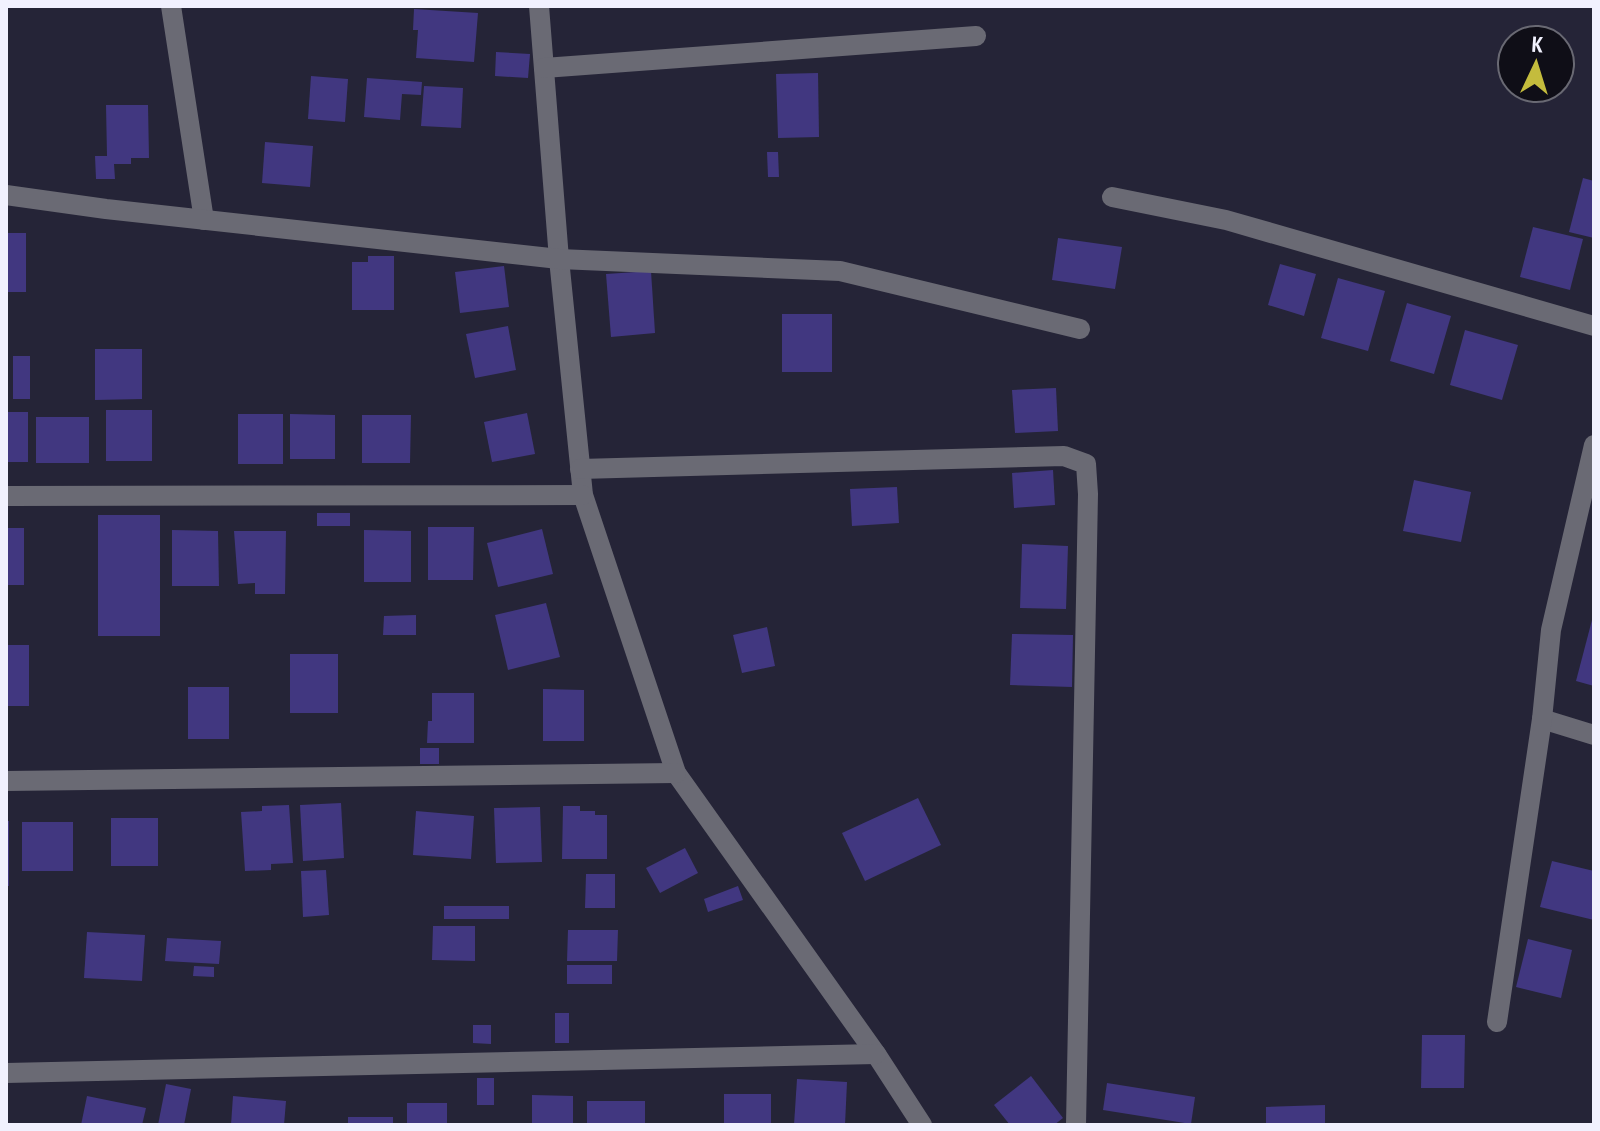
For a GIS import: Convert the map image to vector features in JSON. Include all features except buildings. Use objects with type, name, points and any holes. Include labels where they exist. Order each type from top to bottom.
[{"type":"street","points":[[171,6],[204,220]]},
{"type":"street","points":[[539,6],[559,259],[583,495],[676,773],[876,1054],[922,1125]]},
{"type":"street","points":[[544,68],[976,36]]},
{"type":"street","points":[[6,195],[559,259],[840,271],[1080,329]]},
{"type":"street","points":[[1112,197],[1226,220],[1594,326]]},
{"type":"street","points":[[1497,1022],[1542,719],[1551,630],[1594,445]]},
{"type":"street","points":[[580,469],[1064,456],[1086,464],[1088,494],[1076,1125]]},
{"type":"street","points":[[6,496],[583,495]]},
{"type":"street","points":[[1542,719],[1594,735]]},
{"type":"street","points":[[6,781],[676,773]]},
{"type":"street","points":[[6,1073],[876,1054]]}]
